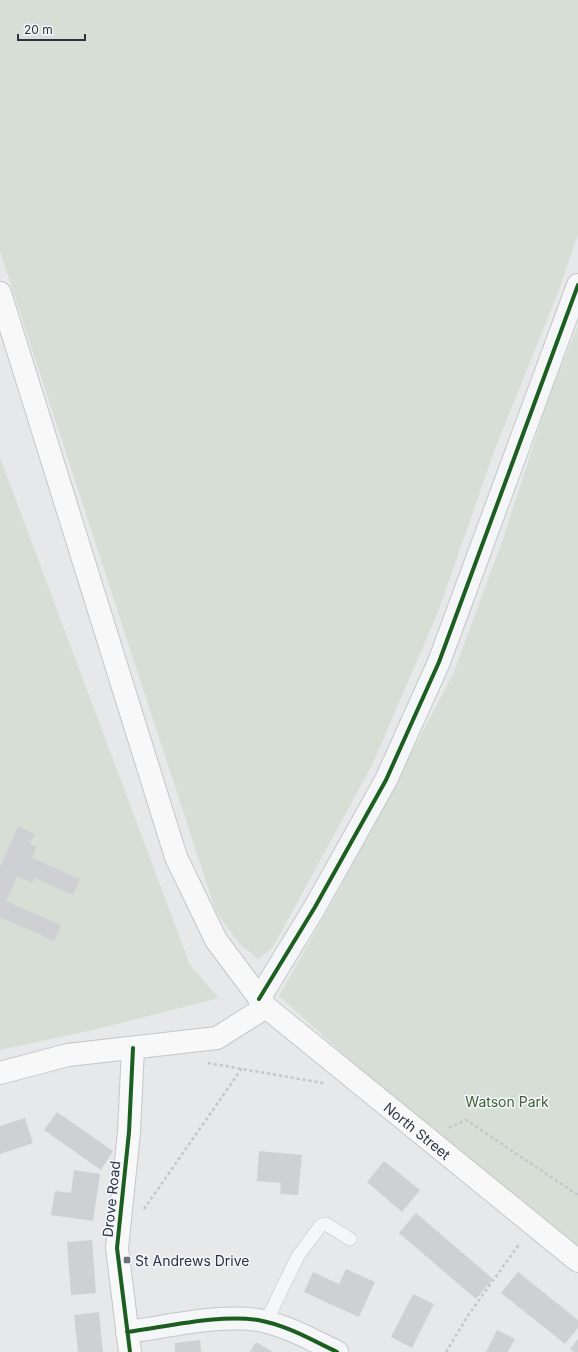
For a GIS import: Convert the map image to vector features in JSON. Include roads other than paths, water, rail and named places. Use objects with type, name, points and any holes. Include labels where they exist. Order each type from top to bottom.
[{"type":"main road","name":"North Street","points":[[0,293],[176,856],[216,940],[262,1003],[353,1079],[578,1261]]},
{"type":"main road","points":[[0,1073],[68,1055],[217,1038],[262,1003]]},
{"type":"main road","name":"Drove Road","points":[[128,1342],[118,1248],[129,1132],[133,1048]]},
{"type":"street","points":[[262,1003],[386,780],[439,662],[578,285]]},
{"type":"street","points":[[128,1342],[217,1320],[244,1318],[283,1326],[337,1352]]},
{"type":"lane","points":[[266,1322],[298,1256],[321,1225],[326,1224],[350,1239]]},
{"type":"place","name":"St Andrews Drive","points":[[127,1260]]},
{"type":"park label","name":"Watson Park","points":[[507,1101]]}]
